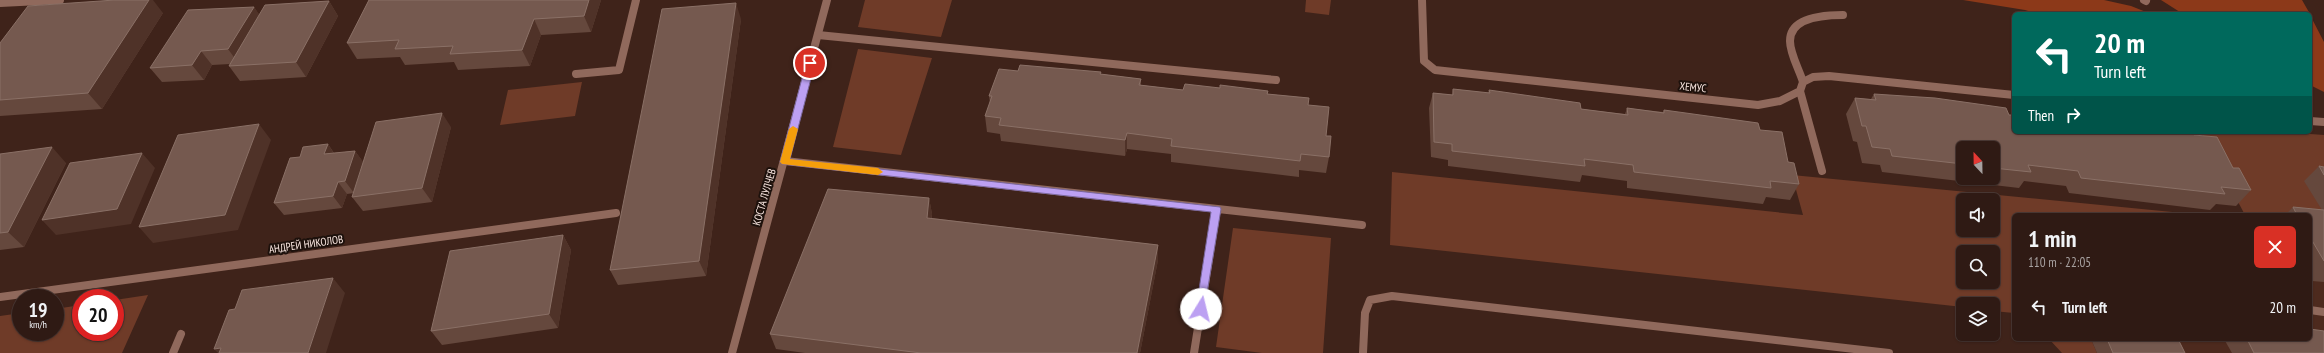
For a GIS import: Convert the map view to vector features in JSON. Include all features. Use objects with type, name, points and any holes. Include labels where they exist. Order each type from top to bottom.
[{"type":"street","points":[[0,3],[60,0]]},
{"type":"street","points":[[576,74],[619,70],[636,0]]},
{"type":"street","name":"КОСТА ЛУЛЧЕВ","points":[[732,353],[785,162],[827,0]]},
{"type":"street","name":"ХЕМУС","points":[[1422,0],[1424,61],[1435,70],[1758,105],[1775,103],[1800,91]]},
{"type":"street","points":[[1822,171],[1800,91],[1803,82],[1790,40],[1794,29],[1808,19],[1826,14],[1844,15]]},
{"type":"street","points":[[818,35],[1276,80]]},
{"type":"street","points":[[1803,82],[1813,77],[1829,76],[2012,94]]},
{"type":"street","points":[[2312,121],[2324,122]]},
{"type":"street","points":[[785,162],[1362,225]]},
{"type":"street","points":[[1194,353],[1216,209]]},
{"type":"street","name":"АНДРЕЙ НИКОЛОВ","points":[[0,297],[616,213]]},
{"type":"street","points":[[1363,353],[1365,314],[1370,300],[1392,296],[1889,353]]},
{"type":"street","points":[[2312,310],[2324,312]]},
{"type":"street","points":[[173,353],[181,334]]},
{"type":"shaded area","points":[[865,0],[952,0],[941,37],[858,27]]},
{"type":"shaded area","points":[[1306,0],[1331,0],[1329,15],[1305,12]]},
{"type":"shaded area","points":[[1963,0],[2104,0],[2131,6],[2146,12],[2032,12]]},
{"type":"shaded area","points":[[2161,0],[2302,0],[2309,12],[2180,12]]},
{"type":"shaded area","points":[[2312,19],[2324,42],[2324,92],[2312,86]]},
{"type":"shaded area","points":[[858,49],[932,58],[901,155],[833,147]]},
{"type":"shaded area","points":[[582,82],[575,116],[500,125],[508,90]]},
{"type":"shaded area","points":[[2202,134],[2324,135],[2324,213],[2244,213]]},
{"type":"shaded area","points":[[2324,137],[2324,353],[2097,353],[2092,341],[2312,341],[2312,213],[2279,213]]},
{"type":"shaded area","points":[[1392,172],[1803,215],[1792,175],[1977,193],[1956,193],[1956,237],[2000,237],[2000,195],[2182,213],[2012,213],[2012,313],[2000,312],[2000,297],[1956,297],[1956,306],[1390,245]]},
{"type":"shaded area","points":[[1233,228],[1331,238],[1323,353],[1262,353],[1216,347]]},
{"type":"shaded area","points":[[148,295],[122,353],[0,353],[0,316],[12,314],[12,341],[64,341],[64,308],[72,306],[72,341],[124,341],[124,299]]},
{"type":"shaded area","points":[[2051,341],[2092,341],[2097,353],[2062,353]]},
{"type":"building","points":[[115,0],[149,0],[88,93],[0,100],[0,43],[28,6]]},
{"type":"building","points":[[369,0],[589,0],[584,16],[534,19],[522,50],[450,54],[453,46],[395,49],[399,40],[347,43]]},
{"type":"building","points":[[329,1],[296,62],[229,66],[265,5]]},
{"type":"building","points":[[736,3],[699,261],[610,270],[662,9]]},
{"type":"building","points":[[254,7],[228,49],[201,51],[192,65],[150,68],[188,10]]},
{"type":"building","points":[[1020,65],[1101,72],[1100,74],[1141,79],[1139,85],[1183,90],[1185,84],[1220,88],[1220,85],[1268,91],[1267,94],[1309,98],[1308,105],[1329,107],[1326,136],[1331,136],[1329,157],[1301,154],[1300,161],[1171,146],[1172,139],[1127,133],[1125,140],[999,125],[1001,118],[985,116],[992,96],[989,96],[999,69],[1018,71]]},
{"type":"building","points":[[1453,89],[1490,93],[1489,90],[1580,103],[1581,109],[1628,115],[1627,108],[1664,113],[1664,110],[1758,123],[1760,130],[1782,132],[1788,162],[1794,163],[1799,184],[1770,181],[1771,188],[1634,172],[1633,165],[1584,159],[1585,166],[1452,151],[1452,144],[1434,142],[1433,93],[1453,95]]},
{"type":"building","points":[[1874,94],[1935,98],[2006,108],[2009,115],[2012,115],[2012,134],[2194,134],[2217,137],[2233,168],[2239,168],[2251,190],[2221,187],[2225,194],[2081,178],[2078,171],[2028,165],[2031,172],[2000,169],[2000,141],[1956,141],[1956,163],[1892,156],[1890,149],[1872,147],[1866,126],[1862,126],[1855,98],[1876,100]]},
{"type":"building","points":[[442,113],[422,188],[352,197],[376,122]]},
{"type":"building","points":[[259,124],[225,215],[139,227],[178,135]]},
{"type":"building","points":[[328,144],[324,154],[355,151],[345,181],[338,182],[333,196],[274,203],[290,158],[300,157],[303,147]]},
{"type":"building","points":[[52,147],[8,232],[0,233],[0,154]]},
{"type":"building","points":[[142,153],[117,209],[42,220],[70,163]]},
{"type":"building","points":[[2319,166],[2324,167],[2324,175]]},
{"type":"building","points":[[828,189],[929,198],[927,218],[1158,245],[1137,353],[921,353],[770,334]]},
{"type":"building","points":[[2293,207],[2324,210],[2324,261],[2312,240],[2312,213],[2296,213]]},
{"type":"building","points":[[563,235],[549,314],[431,331],[450,251]]},
{"type":"building","points":[[333,278],[308,353],[219,353],[221,348],[214,349],[229,310],[235,309],[242,290]]},
{"type":"building","points":[[2312,329],[2324,331],[2324,353],[2254,353],[2248,341],[2312,341]]},
{"type":"building","points":[[2108,341],[2179,341],[2185,353],[2113,353]]},
{"type":"slow traffic","points":[[793,129],[785,162],[878,172]]},
{"type":"route","points":[[810,63],[785,162],[1216,209],[1201,309]]}]
